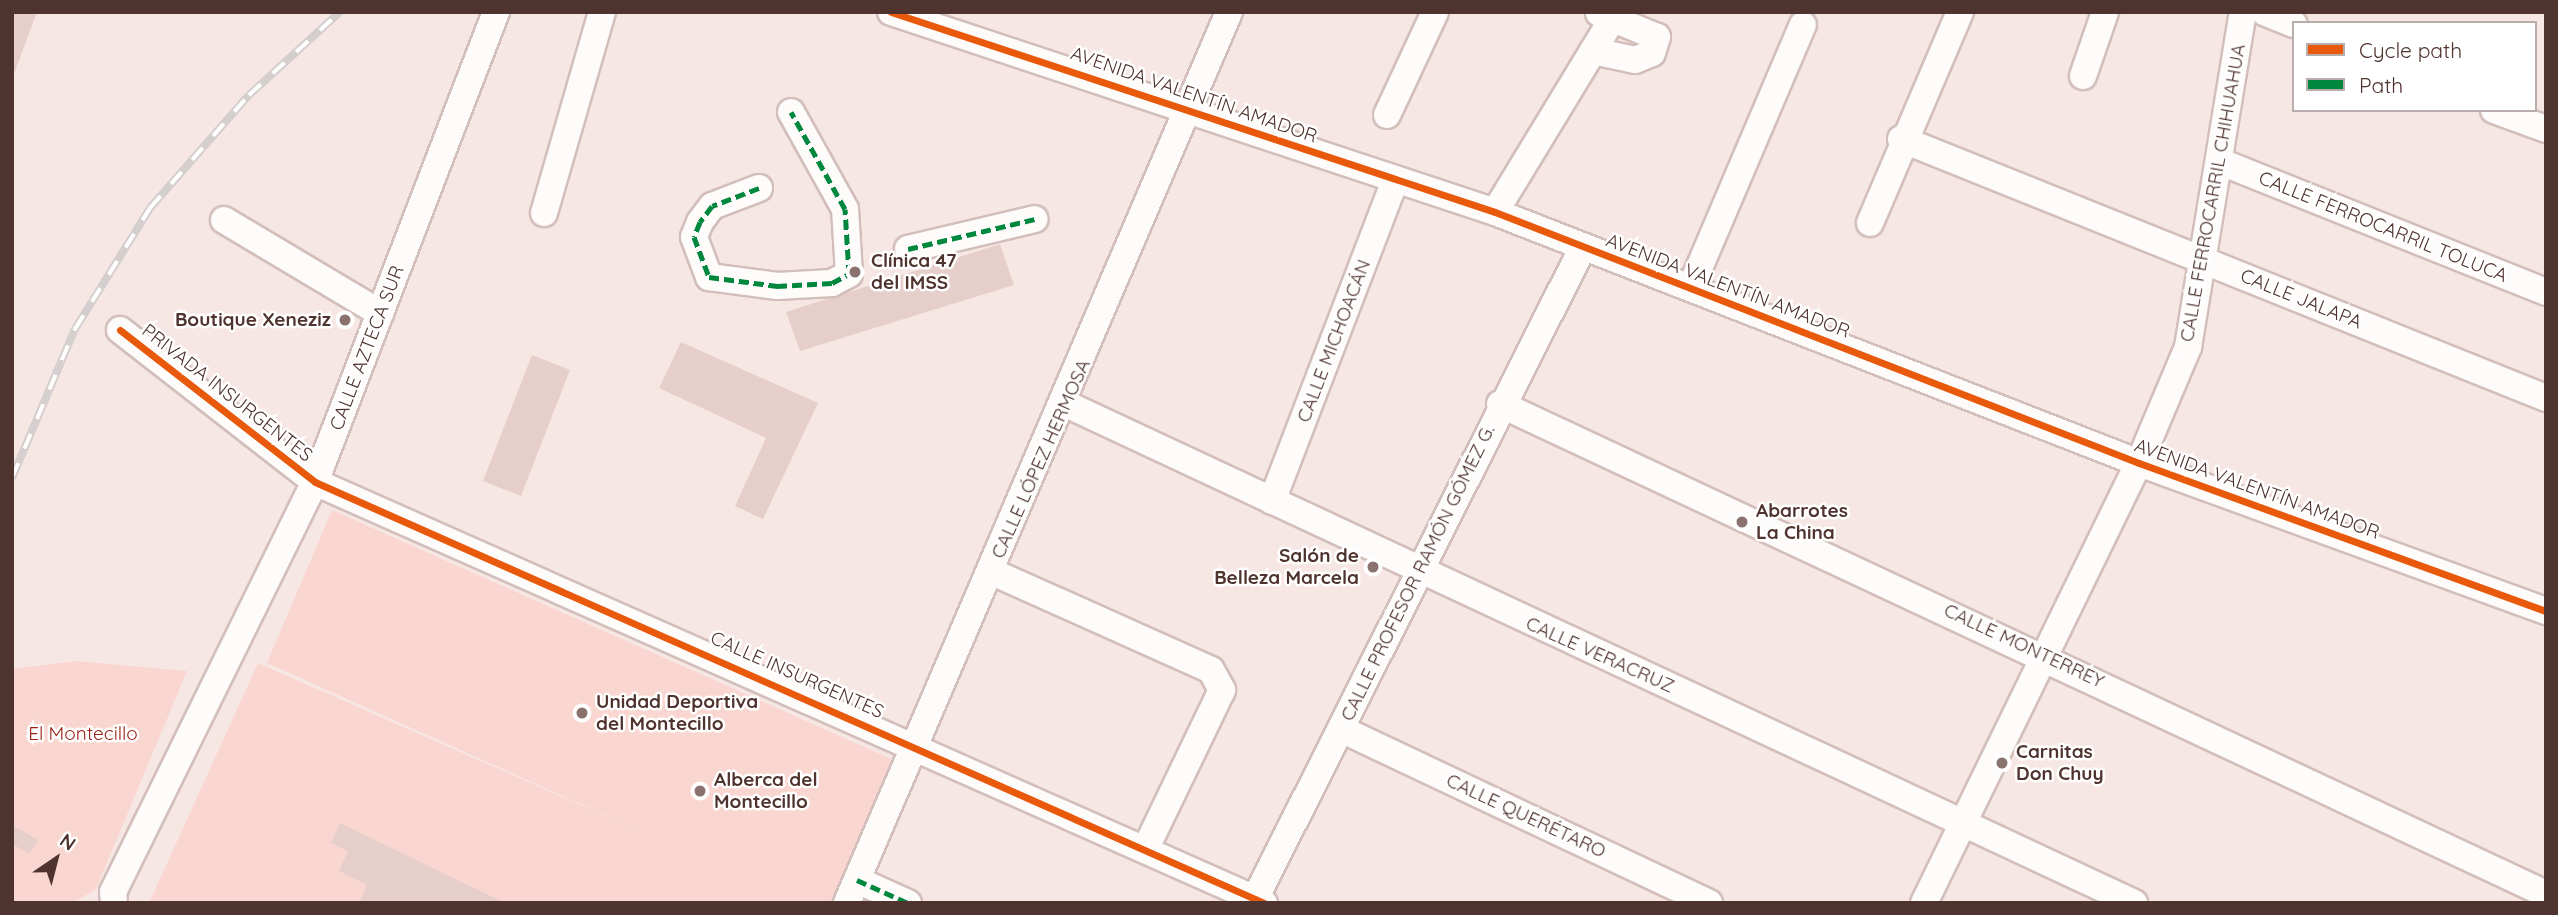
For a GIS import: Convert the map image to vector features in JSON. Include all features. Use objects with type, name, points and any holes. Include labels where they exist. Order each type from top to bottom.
[{"type":"street","name":"CALLE AZTECA SUR","points":[[108,899],[315,482],[496,12]]},
{"type":"street","points":[[544,213],[602,12]]},
{"type":"street","name":"AVENIDA VALENTÍN AMADOR","points":[[891,12],[1192,109],[1495,212],[2139,463],[2546,611]]},
{"type":"street","name":"CALLE LÓPEZ HERMOSA","points":[[852,891],[990,571],[1066,404],[1192,109],[1229,12]]},
{"type":"street","points":[[1387,115],[1435,12]]},
{"type":"street","points":[[1870,223],[1901,139],[1960,12]]},
{"type":"street","points":[[2083,76],[2105,12]]},
{"type":"street","name":"CALLE FERROCARRIL CHIHUAHUA","points":[[1924,903],[1966,822],[2043,654],[2139,463],[2188,348],[2221,162],[2243,12]]},
{"type":"street","points":[[2264,12],[2292,23]]},
{"type":"street","points":[[1495,212],[1593,51],[1605,15],[1657,37],[1652,53],[1635,60],[1593,51]]},
{"type":"street","points":[[1691,287],[1803,25]]},
{"type":"street","points":[[759,188],[712,206],[700,222],[694,237],[709,277],[778,286],[832,283],[849,274],[845,209],[791,112]]},
{"type":"street","points":[[2499,112],[2546,130]]},
{"type":"street","name":"CALLE JALAPA","points":[[1901,139],[2546,398]]},
{"type":"street","name":"CALLE FERROCARRIL TOLUCA","points":[[2221,162],[2546,292]]},
{"type":"street","name":"CALLE MICHOACÁN","points":[[1272,501],[1395,180]]},
{"type":"street","points":[[908,249],[1035,219]]},
{"type":"street","points":[[224,220],[380,313]]},
{"type":"street","name":"CALLE PROFESOR RAMÓN GÓMEZ G.","points":[[1257,901],[1421,574],[1500,404],[1583,247]]},
{"type":"street","name":"PRIVADA INSURGENTES","points":[[120,330],[315,482]]},
{"type":"street","name":"CALLE VERACRUZ","points":[[1066,404],[1421,574],[1966,822],[2134,903]]},
{"type":"street","name":"CALLE MONTERREY","points":[[1500,404],[2043,654],[2546,894]]},
{"type":"street","name":"CALLE INSURGENTES","points":[[315,482],[916,744],[1257,901]]},
{"type":"street","points":[[990,571],[1211,670],[1222,690],[1146,849]]},
{"type":"street","name":"CALLE QUERÉTARO","points":[[1343,730],[1709,903]]},
{"type":"street","points":[[852,891],[908,903]]},
{"type":"green space","points":[[332,510],[898,762],[837,903],[149,903],[258,663],[665,842],[267,663]]},
{"type":"green space","name":"El Montecillo","points":[[76,661],[187,671],[96,889],[73,903],[12,903],[12,669]]},
{"type":"building","points":[[12,12],[37,12],[14,74],[12,74]]},
{"type":"building","points":[[1000,244],[1014,285],[800,351],[786,312]]},
{"type":"building","points":[[681,342],[818,403],[763,519],[735,506],[766,438],[659,388]]},
{"type":"building","points":[[532,355],[570,370],[521,496],[483,481]]},
{"type":"building","points":[[340,823],[505,903],[359,903],[367,885],[339,871],[348,851],[331,843]]},
{"type":"building","points":[[12,825],[38,840],[29,854],[12,844]]},
{"type":"railway","points":[[12,478],[75,329],[150,208],[249,95],[340,12]]},
{"type":"marked path","points":[[759,188],[712,206],[700,222],[694,237],[709,277],[777,286],[832,283],[849,274],[845,209],[791,112]]},
{"type":"marked path","points":[[908,249],[1035,219]]},
{"type":"marked path","points":[[857,880],[908,903]]},
{"type":"cycle path","points":[[891,12],[1495,212],[2139,463],[2546,611]]},
{"type":"cycle path","points":[[120,330],[315,482],[1264,903]]},
{"type":"place","name":"Clínica 47 del IMSS","points":[[855,272]]},
{"type":"place","name":"Boutique Xeneziz","points":[[345,320]]},
{"type":"place","name":"Abarrotes La China","points":[[1742,522]]},
{"type":"place","name":"Salón de Belleza Marcela","points":[[1373,567]]},
{"type":"place","name":"Unidad Deportiva del Montecillo","points":[[582,713]]},
{"type":"place","name":"Carnitas Don Chuy","points":[[2002,763]]},
{"type":"place","name":"Alberca del Montecillo","points":[[700,791]]}]
